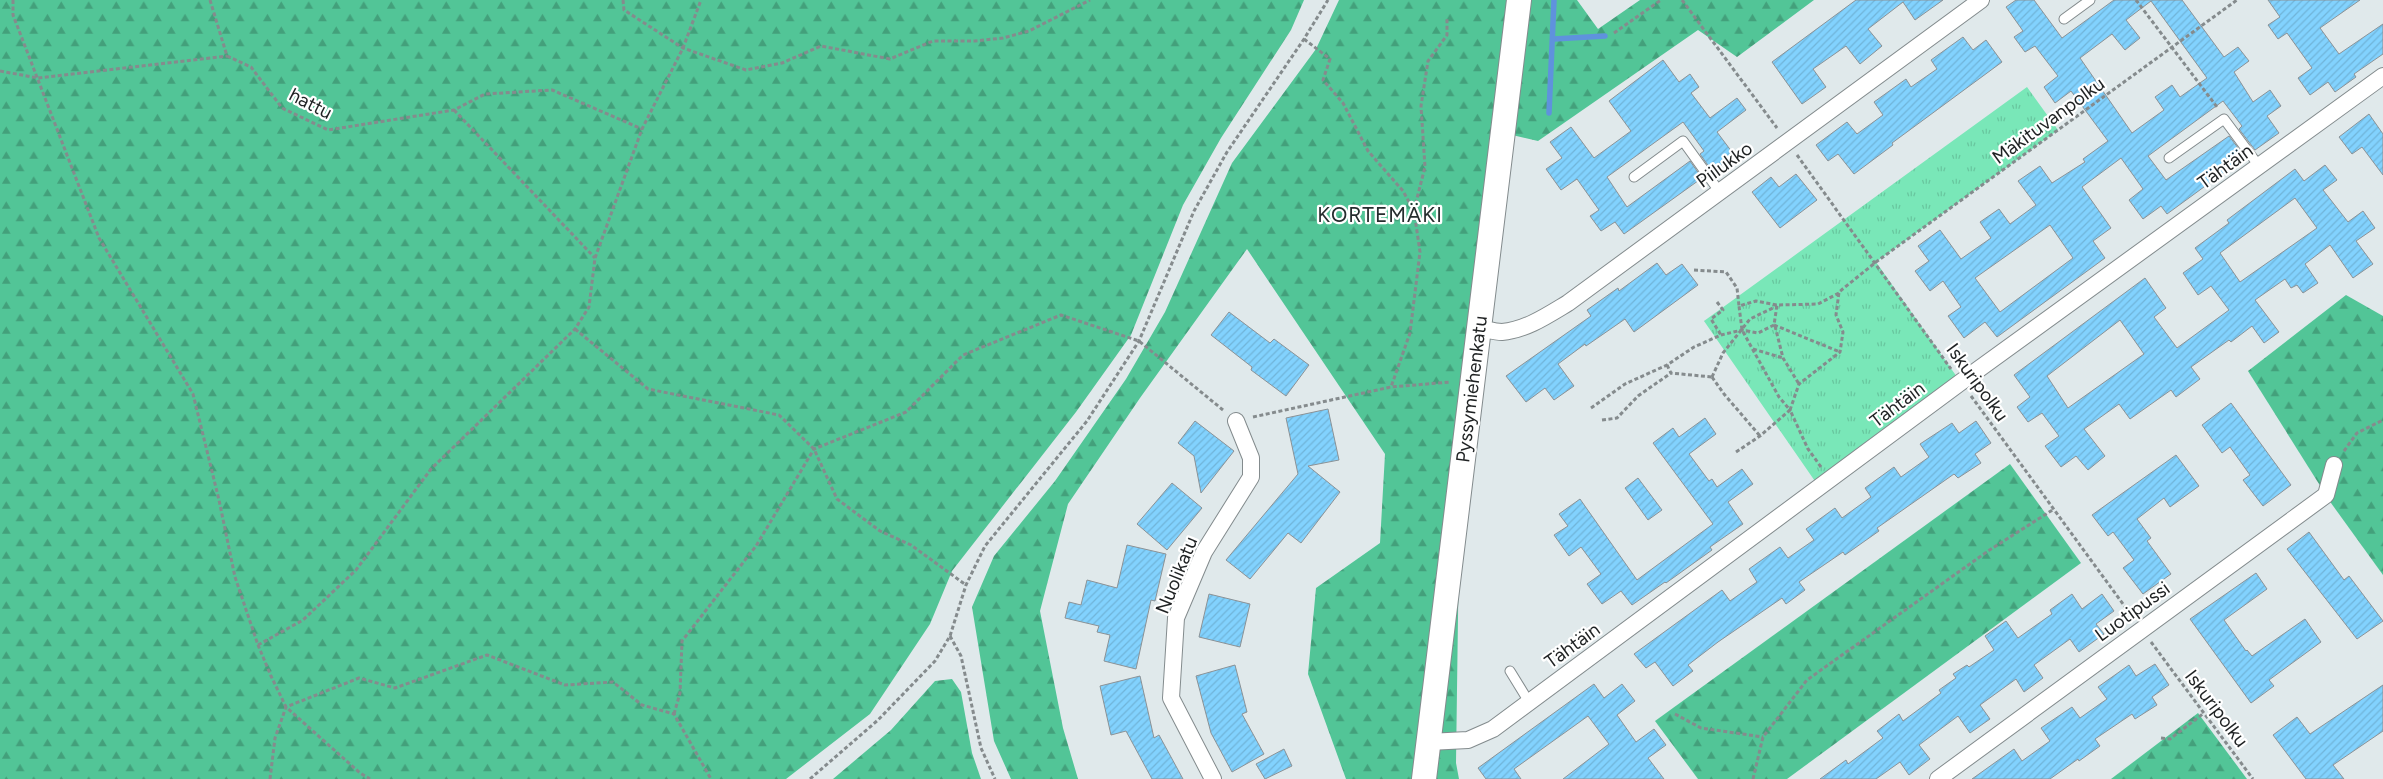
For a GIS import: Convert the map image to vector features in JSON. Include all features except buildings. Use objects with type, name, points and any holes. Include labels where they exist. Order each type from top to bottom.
[{"type":"street","name":"Pyssymiehenkatu","points":[[1424,779],[1519,0]]},
{"type":"street","name":"Piilukko","points":[[1478,328],[1502,332],[1542,319],[1568,303],[1981,0]]},
{"type":"street","name":"Tähtäin","points":[[1428,742],[1448,742],[1481,736],[1961,382],[2383,76]]},
{"type":"street","name":"Nuolikatu","points":[[1213,779],[1171,698],[1176,618],[1204,552],[1251,477],[1251,458],[1236,421]]},
{"type":"street","name":"Luotipussi","points":[[1938,779],[2326,495],[2334,465]]},
{"type":"lane","points":[[2064,19],[2090,0]]},
{"type":"lane","points":[[2169,158],[2224,119],[2259,166]]},
{"type":"lane","points":[[1634,177],[1683,141],[1719,191]]},
{"type":"lane","points":[[1510,671],[1529,702]]},
{"type":"path","points":[[13,0],[13,16],[99,238],[193,394],[219,500],[235,577],[258,645],[286,707],[360,773],[370,779]]},
{"type":"path","points":[[0,71],[38,78],[227,56],[210,0]]},
{"type":"path","points":[[623,0],[624,10],[683,48],[746,70],[782,62],[821,46],[890,59],[933,41],[975,41],[1003,38],[1029,31],[1090,0]]},
{"type":"path","points":[[258,645],[302,620],[356,570],[431,469],[575,329],[589,307],[595,258],[642,129],[683,48],[700,0]]},
{"type":"path","points":[[810,779],[878,720],[935,661],[950,636],[966,584],[985,546],[1087,421],[1139,340],[1194,211],[1227,152],[1304,39],[1328,0]]},
{"type":"path","points":[[1614,33],[1661,0]]},
{"type":"path","name":"Iskuripolku","points":[[1682,0],[1876,262],[1961,382],[2253,779]]},
{"type":"path","points":[[2136,0],[2224,119]]},
{"type":"path","name":"Mäkituvanpolku","points":[[1739,306],[1756,301],[1778,305],[1818,304],[1839,292],[1876,262],[2237,0]]},
{"type":"path","points":[[1391,387],[1410,333],[1420,252],[1414,211],[1425,167],[1421,106],[1428,61],[1447,35],[1447,18]]},
{"type":"path","points":[[1304,39],[1330,59],[1323,80],[1343,103],[1368,151],[1402,191],[1414,211]]},
{"type":"path","name":"hattu","points":[[227,56],[251,67],[282,108],[328,130],[454,110],[485,94],[552,90],[642,129]]},
{"type":"path","points":[[454,110],[595,258]]},
{"type":"path","points":[[1694,270],[1726,272],[1737,288],[1742,330],[1779,397],[1790,410],[1808,449],[1824,471]]},
{"type":"path","points":[[1736,452],[1760,436],[1790,410],[1799,384],[1840,352],[1843,332],[1836,315],[1839,292]]},
{"type":"path","points":[[1717,302],[1723,310],[1711,319],[1721,335]]},
{"type":"path","points":[[1778,305],[1774,325],[1783,358],[1799,384]]},
{"type":"path","points":[[1712,376],[1723,354],[1750,319],[1778,305]]},
{"type":"path","points":[[674,714],[680,693],[682,641],[756,546],[814,449],[906,412],[963,355],[1061,315],[1139,340],[1236,421],[1391,387],[1472,381]]},
{"type":"path","points":[[1590,408],[1625,384],[1667,365],[1694,347],[1721,335],[1742,330],[1758,333],[1774,325],[1840,352]]},
{"type":"path","points":[[575,329],[648,389],[779,415],[814,449],[837,499],[880,531],[911,545],[966,584]]},
{"type":"path","points":[[1752,349],[1783,358]]},
{"type":"path","points":[[1667,365],[1672,373]]},
{"type":"path","points":[[1602,420],[1617,418],[1638,396],[1672,373],[1712,376]]},
{"type":"path","points":[[1712,376],[1724,394],[1760,436]]},
{"type":"path","points":[[2334,465],[2357,433],[2383,420]]},
{"type":"path","points":[[1753,779],[1763,737],[1807,680],[1988,551],[2054,509]]},
{"type":"path","points":[[950,636],[961,656],[981,748],[995,779]]},
{"type":"path","points":[[270,779],[275,738],[286,707],[359,678],[395,688],[487,655],[565,685],[613,682],[642,704],[674,714],[711,779]]},
{"type":"path","points":[[2161,738],[2170,739],[2204,713]]},
{"type":"path","points":[[1675,714],[1701,728],[1763,737]]},
{"type":"green space","points":[[0,0],[1304,0],[1291,30],[1221,138],[1183,205],[1131,335],[1076,412],[952,571],[930,624],[870,714],[786,779],[0,779]]},
{"type":"green space","points":[[1339,0],[1577,0],[1598,29],[1640,0],[1814,0],[1737,57],[1698,30],[1538,141],[1491,130],[1461,398],[1456,763],[1459,779],[1346,779],[1308,674],[1316,588],[1380,543],[1385,454],[1247,249],[1140,398],[1068,504],[1040,611],[1063,728],[1078,779],[1011,779],[994,741],[972,607],[994,556],[1055,481],[1126,379],[1165,312],[1232,163],[1316,49]]},
{"type":"green space","points":[[2027,87],[2058,130],[1876,262],[1957,377],[1819,487],[1704,321]]},
{"type":"green space","points":[[2346,295],[2383,316],[2383,575],[2331,503],[2248,371]]},
{"type":"green space","points":[[2010,464],[2081,563],[1787,779],[1698,779],[1655,721]]},
{"type":"green space","points":[[952,679],[961,692],[972,753],[981,779],[833,779],[891,730],[935,681]]},
{"type":"green space","points":[[2198,713],[2247,779],[2111,779]]},
{"type":"waterway","points":[[1549,113],[1554,0]]},
{"type":"waterway","points":[[1554,39],[1605,36]]},
{"type":"district","name":"KORTEMÄKI","points":[[1380,215]]}]
